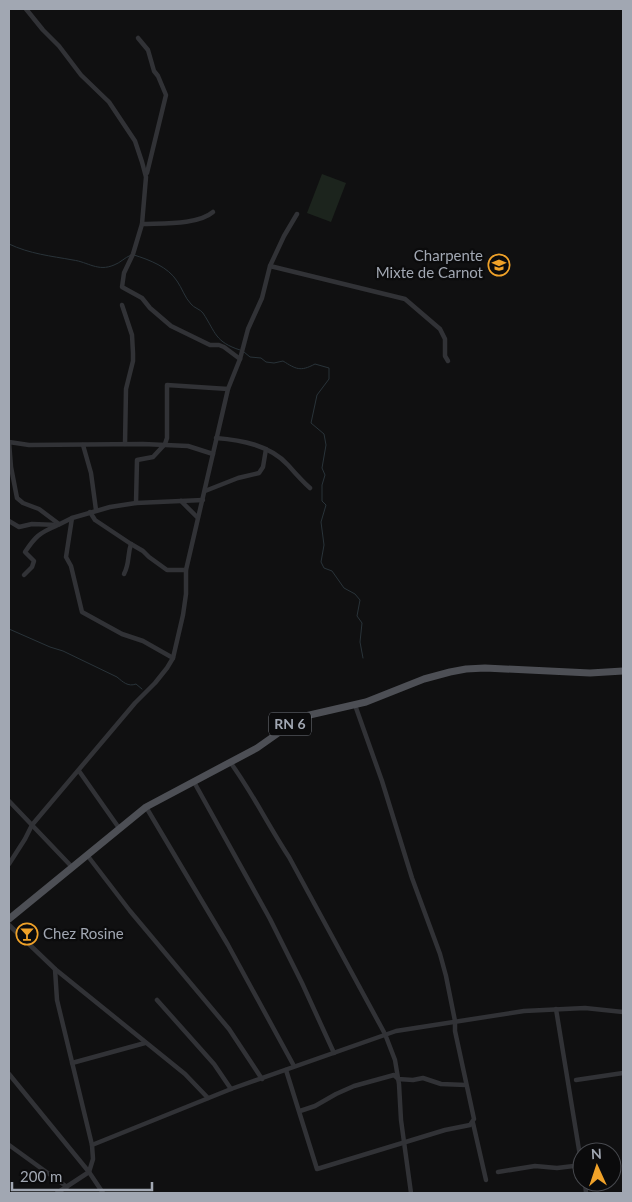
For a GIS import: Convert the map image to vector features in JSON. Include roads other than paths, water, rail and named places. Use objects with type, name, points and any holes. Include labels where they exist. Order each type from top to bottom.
[{"type":"main road","name":"RN 6","points":[[9,919],[146,807],[257,748],[301,717],[355,705],[424,679],[466,669],[623,671]]},
{"type":"street","points":[[26,9],[59,46],[81,75],[116,110],[135,142],[146,177]]},
{"type":"street","points":[[138,38],[148,50],[154,71],[166,95],[146,177],[142,224],[124,273],[122,287],[142,298],[150,308],[171,326],[210,345],[224,347],[240,358]]},
{"type":"street","points":[[142,224],[196,220],[213,212]]},
{"type":"street","points":[[9,864],[32,825],[135,703],[156,683],[172,658],[183,615],[186,594],[186,570],[197,517],[203,500],[228,389],[248,330],[262,298],[270,266],[297,214]]},
{"type":"street","points":[[270,266],[406,299],[440,329],[445,340],[445,356],[448,360]]},
{"type":"street","points":[[122,305],[132,335],[133,353],[133,362],[126,389],[125,444]]},
{"type":"street","points":[[136,503],[137,460],[153,457],[164,444],[168,431],[167,385],[228,389]]},
{"type":"street","points":[[216,438],[250,443],[266,449],[288,465],[310,488]]},
{"type":"street","points":[[58,524],[39,509],[23,503],[17,498],[11,467],[9,442],[29,445],[164,444],[188,446],[213,454]]},
{"type":"street","points":[[83,445],[92,473],[96,510]]},
{"type":"street","points":[[205,491],[259,473],[263,467],[266,449]]},
{"type":"street","points":[[24,575],[32,567],[34,561],[26,552],[40,532],[72,518],[110,506],[203,500]]},
{"type":"street","points":[[181,501],[197,517]]},
{"type":"street","points":[[90,512],[95,520],[143,551],[167,570],[186,570]]},
{"type":"street","points":[[72,518],[66,557],[71,566],[82,612],[122,634],[143,641],[172,658]]},
{"type":"street","points":[[9,521],[19,528],[32,524],[58,524]]},
{"type":"street","points":[[124,574],[130,564],[128,554],[131,544]]},
{"type":"street","points":[[355,705],[382,781],[412,878],[440,954],[486,1180]]},
{"type":"street","points":[[230,761],[251,792],[289,857],[386,1034],[395,1060],[398,1079],[411,1193]]},
{"type":"street","points":[[79,771],[119,828]]},
{"type":"street","points":[[194,782],[294,967],[334,1052]]},
{"type":"street","points":[[9,801],[72,867]]},
{"type":"street","points":[[146,807],[228,944],[294,1066]]},
{"type":"street","points":[[86,855],[130,911],[229,1029],[262,1079]]},
{"type":"street","points":[[9,925],[55,970],[186,1074],[208,1098]]},
{"type":"street","points":[[55,970],[55,990],[92,1145],[93,1158],[89,1172],[57,1193]]},
{"type":"street","points":[[157,1000],[214,1064],[231,1089]]},
{"type":"street","points":[[92,1145],[231,1089],[396,1031],[455,1021],[556,1009],[586,1008],[623,1012]]},
{"type":"street","points":[[556,1009],[578,1142]]},
{"type":"street","points":[[72,1063],[145,1043]]},
{"type":"street","points":[[286,1070],[317,1169],[473,1123]]},
{"type":"street","points":[[9,1074],[89,1172],[103,1193]]},
{"type":"street","points":[[576,1080],[623,1074]]},
{"type":"street","points":[[300,1111],[315,1106],[354,1086],[394,1075],[398,1079],[413,1080],[423,1078],[441,1084],[466,1085]]},
{"type":"street","points":[[9,1145],[67,1187]]},
{"type":"street","points":[[498,1172],[535,1166],[572,1167]]},
{"type":"waterway","points":[[9,244],[33,252],[98,267],[114,265],[131,255]]},
{"type":"waterway","points":[[134,255],[152,262],[169,272],[177,281],[189,302],[203,313],[217,336],[226,344],[240,350]]},
{"type":"waterway","points":[[244,352],[250,357],[261,358],[266,362],[283,361],[291,366],[302,369],[315,364],[329,368],[329,379],[317,395],[311,423],[324,434],[326,445],[322,468],[325,475],[322,485],[322,501],[326,505],[321,522],[324,545],[321,562],[324,568],[332,571],[344,588],[355,594],[360,600],[357,616],[362,623],[360,642],[363,658]]},
{"type":"waterway","points":[[9,629],[63,651],[117,677],[126,684],[136,684],[142,689]]},
{"type":"place","name":"Charpente Mixte de Carnot","points":[[499,265]]},
{"type":"place","name":"Chez Rosine","points":[[27,934]]}]
